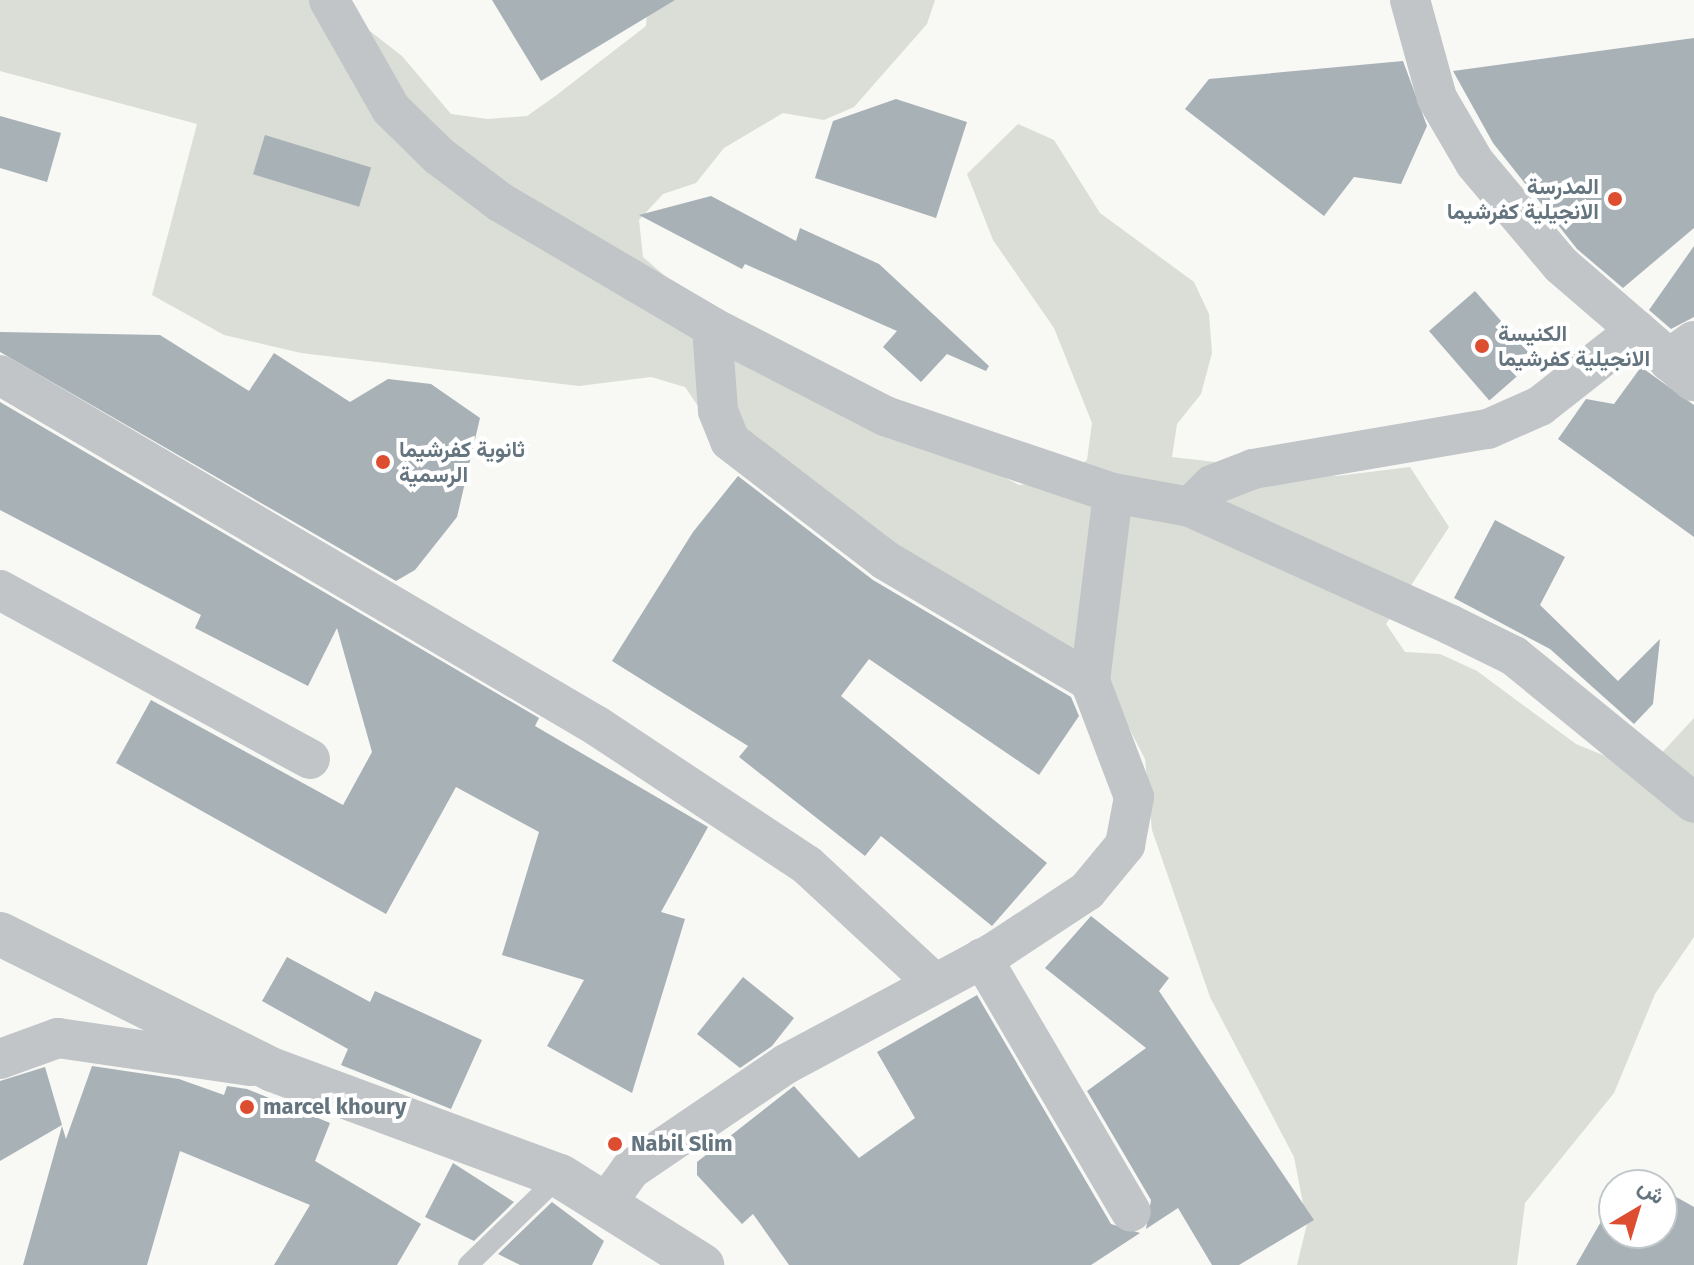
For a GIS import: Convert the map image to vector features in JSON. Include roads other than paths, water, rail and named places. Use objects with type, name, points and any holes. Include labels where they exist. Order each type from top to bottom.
[{"type":"street","points":[[329,0],[391,109],[439,156],[500,202],[712,327],[885,416],[1113,493],[1190,507],[1514,656],[1694,803]]},
{"type":"street","points":[[1410,0],[1437,98],[1475,163],[1561,265],[1637,330],[1686,361]]},
{"type":"street","points":[[712,327],[718,411],[730,441],[885,560],[1090,681]]},
{"type":"street","points":[[1190,507],[1212,485],[1253,469],[1488,429],[1540,406],[1637,330]]},
{"type":"street","points":[[0,375],[597,726],[807,865],[931,980]]},
{"type":"street","points":[[607,1202],[642,1161],[786,1064],[931,980],[982,958],[1087,891],[1125,845],[1134,797],[1090,681],[1113,493]]},
{"type":"street","points":[[0,590],[310,759]]},
{"type":"street","points":[[0,934],[273,1070],[560,1176],[607,1202],[702,1265]]},
{"type":"street","points":[[982,958],[1131,1212]]},
{"type":"street","points":[[0,1059],[58,1038],[273,1070]]},
{"type":"lane","points":[[468,1265],[560,1176]]},
{"type":"place","name":"المدرسة الانجيلية كفرشيما","points":[[1615,199]]},
{"type":"place","name":"الكنيسة الانجيلية كفرشيما","points":[[1482,346]]},
{"type":"place","name":"ثانوية كفرشيما الرسمية","points":[[383,462]]},
{"type":"place","name":"marcel khoury","points":[[247,1107]]},
{"type":"place","name":"Nabil Slim","points":[[615,1144]]}]
